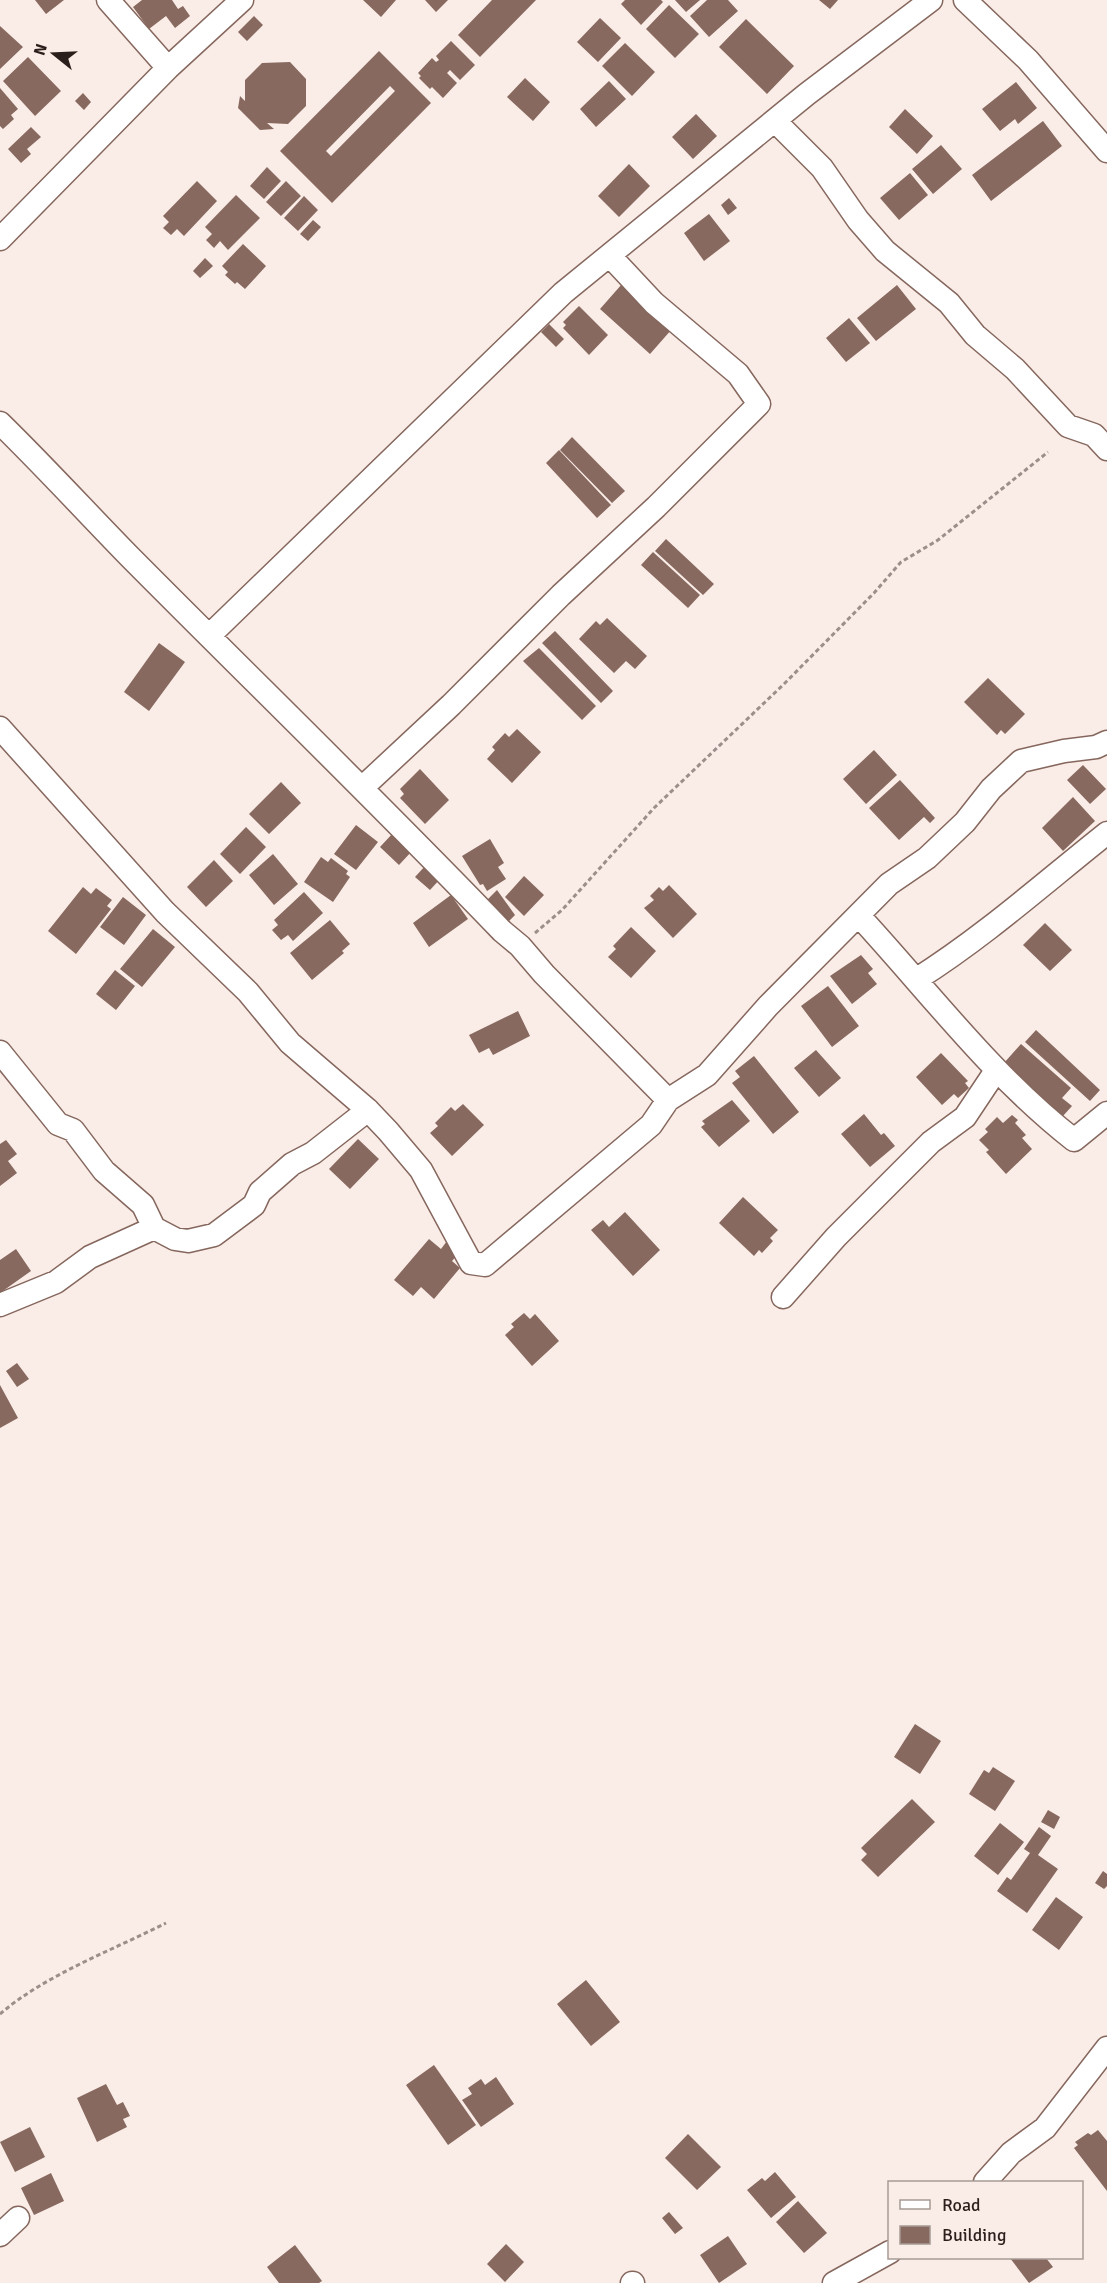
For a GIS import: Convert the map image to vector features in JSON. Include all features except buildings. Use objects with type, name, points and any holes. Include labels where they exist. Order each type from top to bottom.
[{"type":"street","points":[[108,0],[168,68]]},
{"type":"street","points":[[4,227],[168,68],[242,0]]},
{"type":"street","points":[[210,635],[563,293],[775,121],[931,0]]},
{"type":"street","points":[[964,0],[1028,60],[1107,151]]},
{"type":"street","points":[[775,121],[822,168],[858,220],[885,251],[949,303],[975,336],[1015,369],[1068,426],[1094,435],[1107,449]]},
{"type":"street","points":[[363,787],[451,705],[561,595],[656,507],[759,404],[738,374],[654,303],[610,256]]},
{"type":"street","points":[[0,423],[363,787],[502,931],[520,946],[544,974],[668,1100]]},
{"type":"street","points":[[0,728],[165,912],[248,992],[290,1043],[368,1110],[421,1170],[471,1263],[485,1265],[651,1125],[668,1100],[707,1075],[768,1006],[860,917],[890,884],[927,858],[965,822],[991,789],[1021,761],[1064,751],[1096,747],[1107,742]]},
{"type":"street","points":[[917,979],[973,943],[1000,918],[1107,833]]},
{"type":"street","points":[[860,917],[917,979],[939,1010],[995,1071],[1040,1113],[1074,1140],[1107,1113]]},
{"type":"street","points":[[0,1052],[58,1124],[73,1130],[104,1170],[143,1205],[154,1228],[175,1239],[188,1241],[214,1235],[254,1205],[261,1192],[292,1164],[314,1153],[368,1110]]},
{"type":"street","points":[[783,1297],[836,1237],[931,1142],[965,1117],[995,1071]]},
{"type":"street","points":[[0,1305],[56,1282],[90,1257],[154,1228]]},
{"type":"street","points":[[986,2181],[1011,2152],[1045,2128],[1107,2048]]},
{"type":"street","points":[[0,2235],[18,2218]]},
{"type":"street","points":[[834,2283],[888,2253]]},
{"type":"path","points":[[520,946],[562,910],[654,808],[784,684],[874,594],[901,562],[938,540],[1048,452]]},
{"type":"path","points":[[0,2014],[15,2001],[46,1983],[166,1923]]}]
